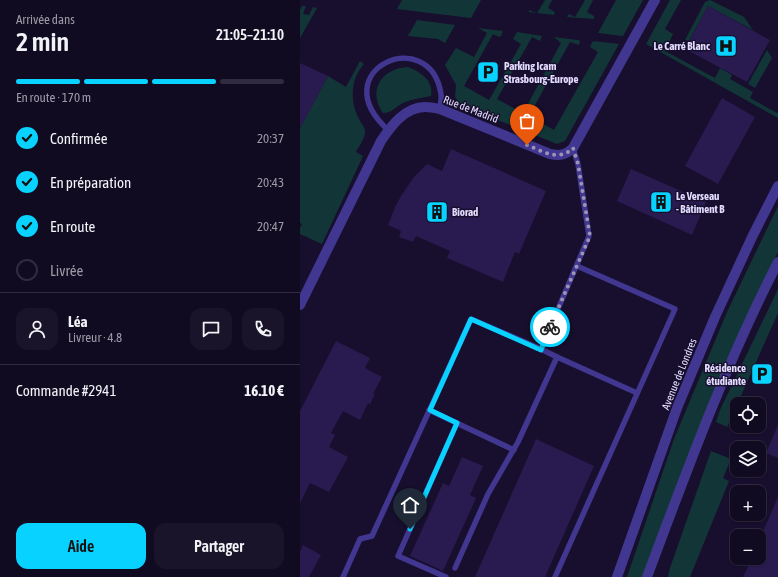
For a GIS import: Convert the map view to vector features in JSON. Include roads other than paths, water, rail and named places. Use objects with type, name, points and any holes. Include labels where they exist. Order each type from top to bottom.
[{"type":"street","points":[[573,148],[655,0]]},
{"type":"street","name":"Rue de Madrid","points":[[300,305],[375,152],[388,130],[402,115],[414,109],[424,107],[440,109],[550,154],[561,155],[573,148]]},
{"type":"street","name":"Avenue de Londres","points":[[617,577],[677,408],[753,235],[778,186]]},
{"type":"street","points":[[647,577],[712,404],[778,262]]},
{"type":"lane","points":[[388,130],[381,125],[371,110],[367,100],[366,88],[373,73],[385,62],[409,58],[421,62],[431,70],[438,82],[441,95],[440,109]]},
{"type":"lane","points":[[541,350],[590,236],[578,164],[573,148]]},
{"type":"lane","points":[[555,577],[675,309],[576,266]]},
{"type":"lane","points":[[343,577],[360,539],[372,536],[471,319],[637,393]]},
{"type":"lane","points":[[455,568],[488,494],[514,450],[557,357]]},
{"type":"lane","points":[[430,410],[514,450]]},
{"type":"lane","points":[[446,577],[398,556],[457,423]]},
{"type":"place","name":"Le Carré Blanc","points":[[726,46]]},
{"type":"place","name":"Parking Icam Strasbourg-Europe","points":[[488,72]]},
{"type":"place","name":"Le Verseau - Bâtiment B","points":[[661,202]]},
{"type":"place","name":"Biorad","points":[[437,212]]},
{"type":"place","name":"Résidence étudiante","points":[[762,374]]}]
